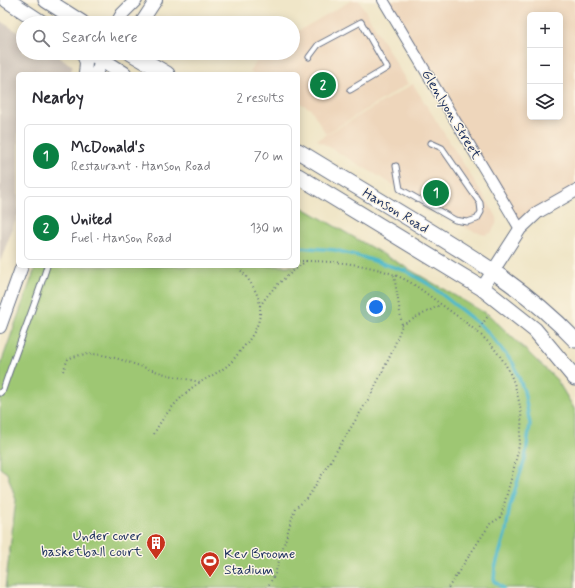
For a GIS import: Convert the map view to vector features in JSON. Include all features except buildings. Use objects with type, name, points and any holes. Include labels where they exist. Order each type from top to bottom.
[{"type":"main road","points":[[6,0],[31,16]]},
{"type":"main road","points":[[46,0],[71,16]]},
{"type":"main road","points":[[106,60],[121,72]]},
{"type":"main road","points":[[149,60],[164,72]]},
{"type":"main road","name":"Hanson Road","points":[[300,153],[493,270]]},
{"type":"main road","name":"Hanson Road","points":[[300,177],[482,288]]},
{"type":"main road","points":[[493,270],[538,303],[575,340]]},
{"type":"main road","points":[[482,288],[534,330],[575,378]]},
{"type":"street","points":[[121,16],[136,0]]},
{"type":"street","points":[[146,16],[156,0]]},
{"type":"street","name":"Glenlyon Street","points":[[383,0],[520,229]]},
{"type":"street","points":[[85,60],[85,72]]},
{"type":"street","points":[[96,72],[98,60]]},
{"type":"street","points":[[482,288],[520,229],[538,212],[575,191]]},
{"type":"street","points":[[0,327],[21,268]]},
{"type":"lane","points":[[309,58],[318,45],[361,22],[387,68],[350,90]]},
{"type":"lane","points":[[396,166],[400,189],[456,220],[467,222],[477,219],[481,212],[480,203],[442,148],[431,143]]},
{"type":"lane","points":[[0,392],[3,390],[18,344],[37,299],[46,268]]},
{"type":"path","points":[[300,261],[345,263],[394,275],[423,290],[441,305],[478,330],[492,344],[508,366],[521,413],[521,433],[501,517],[490,524],[448,588]]},
{"type":"path","points":[[300,266],[306,261]]},
{"type":"path","points":[[154,434],[159,422],[186,393],[200,382],[228,365],[248,342],[261,316],[260,306],[256,292],[239,268]]},
{"type":"path","points":[[260,306],[268,294],[281,280],[297,268]]},
{"type":"path","points":[[267,588],[275,574],[295,508],[307,499],[370,395],[392,352],[402,325],[394,275]]},
{"type":"path","points":[[402,325],[441,305]]},
{"type":"path","points":[[478,330],[493,310]]},
{"type":"path","points":[[63,371],[68,359],[74,356],[87,354],[106,355],[180,378],[200,382]]},
{"type":"shaded area","points":[[352,0],[359,0],[408,84],[326,134],[311,109],[300,103],[300,72],[250,72],[258,60],[300,60],[300,30]]},
{"type":"shaded area","points":[[383,0],[575,0],[575,195],[520,229]]},
{"type":"shaded area","points":[[0,21],[16,31],[16,60],[63,60],[73,66],[71,72],[16,72],[16,219],[0,262]]},
{"type":"shaded area","points":[[413,84],[497,217],[496,224],[491,233],[485,235],[470,230],[317,140]]},
{"type":"green space","points":[[300,206],[490,316],[557,380],[575,410],[575,588],[5,588],[16,500],[7,473],[0,468],[0,366],[35,268],[300,268]]},
{"type":"waterway","points":[[300,247],[335,250],[406,271],[430,285],[485,329],[513,363],[524,391],[530,424],[525,459],[510,505],[506,531],[495,568],[494,581],[503,588]]},
{"type":"place","name":"United","points":[[323,85]]},
{"type":"place","name":"McDonald's","points":[[436,193]]},
{"type":"place","name":"Under cover basketball court","points":[[156,560]]},
{"type":"place","name":"Kev Broome Stadium","points":[[210,578]]}]
